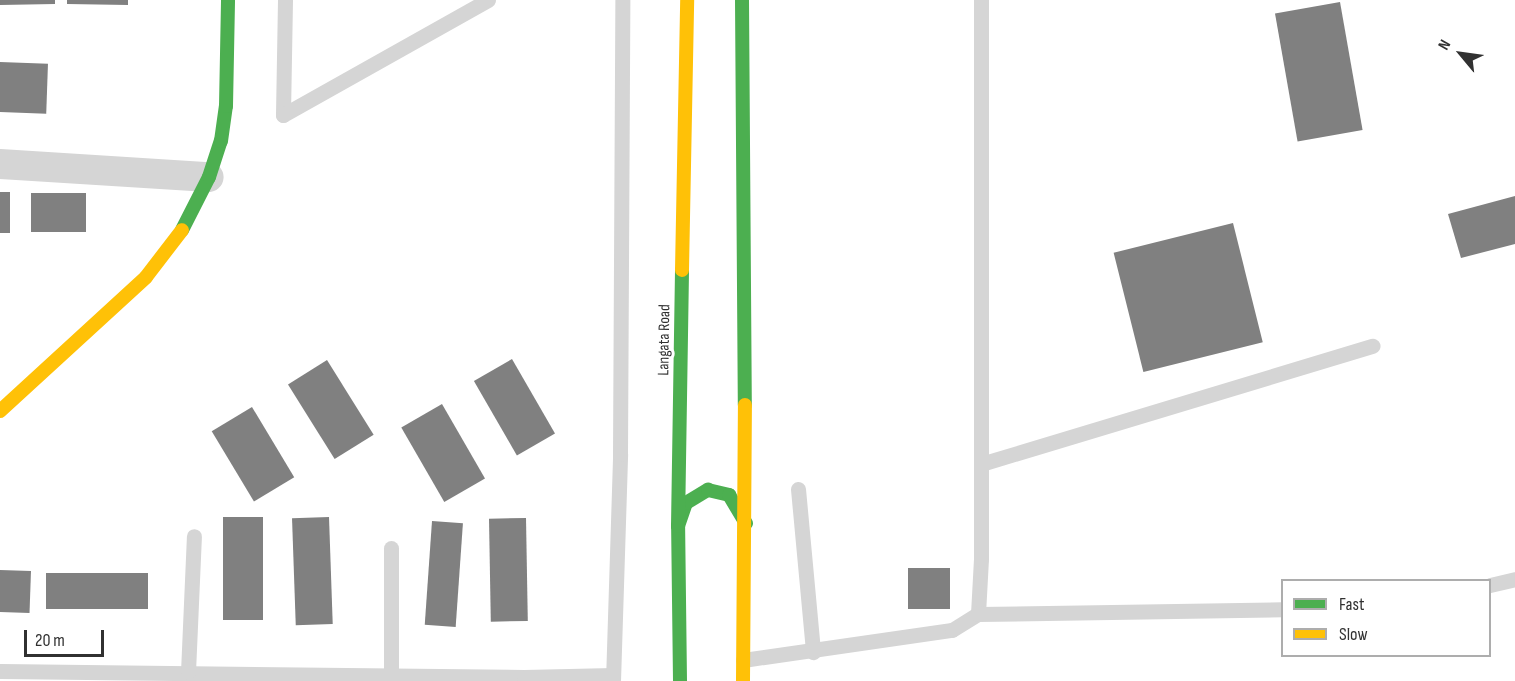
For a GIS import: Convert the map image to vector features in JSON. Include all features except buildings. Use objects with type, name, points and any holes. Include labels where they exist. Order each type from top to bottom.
[{"type":"main road","points":[[0,411],[146,278],[183,228],[209,177],[220,141],[226,106],[228,0]]},
{"type":"main road","name":"Langata Road","points":[[680,681],[678,526],[687,0]]},
{"type":"main road","points":[[742,0],[746,523],[743,681]]},
{"type":"main road","points":[[678,526],[686,503],[708,490],[729,495],[746,523]]},
{"type":"street","points":[[0,164],[209,177]]},
{"type":"lane","points":[[285,0],[283,115],[488,0]]},
{"type":"lane","points":[[0,671],[188,672],[391,678],[613,678],[620,454],[622,0]]},
{"type":"lane","points":[[978,614],[981,464],[981,0]]},
{"type":"lane","points":[[981,464],[1373,346]]},
{"type":"lane","points":[[798,489],[813,652]]},
{"type":"lane","points":[[188,672],[194,536]]},
{"type":"lane","points":[[391,678],[392,548]]},
{"type":"lane","points":[[1491,585],[1515,579]]},
{"type":"lane","points":[[743,660],[813,652],[952,630],[978,614],[1281,609]]},
{"type":"traffic: fast","points":[[182,230],[209,177],[221,141],[226,106],[228,0]]},
{"type":"traffic: fast","points":[[742,0],[745,405]]},
{"type":"traffic: fast","points":[[680,681],[678,526],[682,270]]},
{"type":"traffic: fast","points":[[678,526],[686,503],[708,490],[729,495],[746,523]]},
{"type":"traffic: slow","points":[[682,270],[687,0]]},
{"type":"traffic: slow","points":[[0,411],[146,277],[182,230]]},
{"type":"traffic: slow","points":[[743,681],[745,405]]}]
